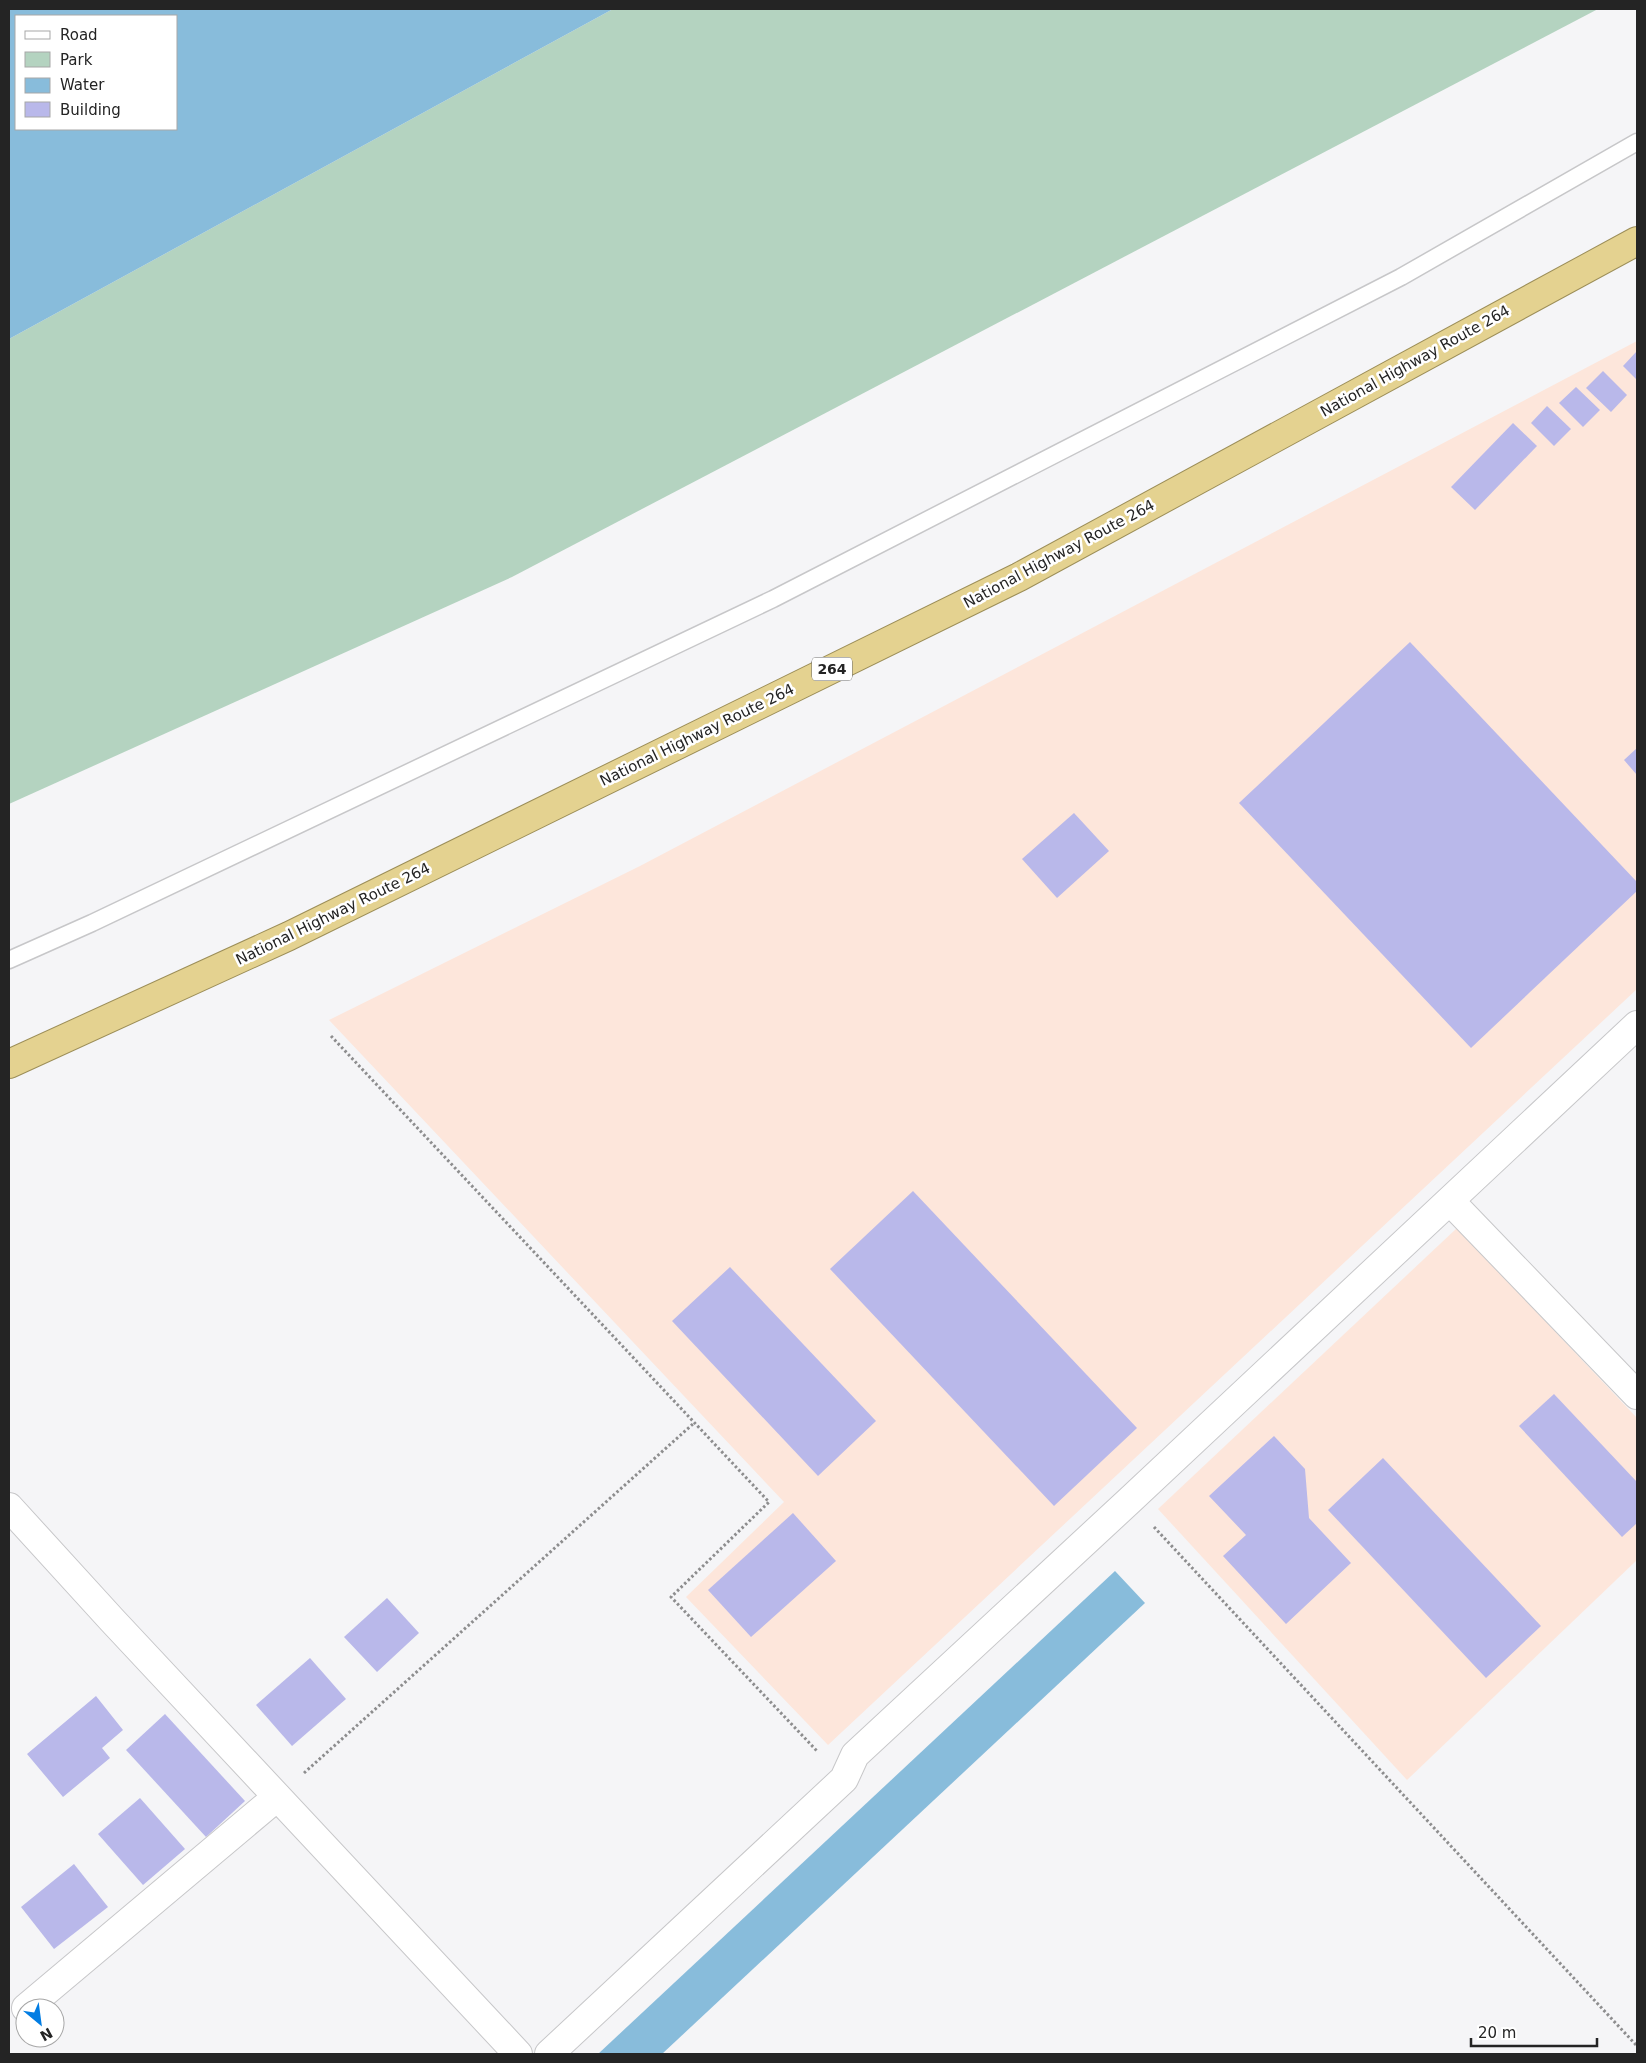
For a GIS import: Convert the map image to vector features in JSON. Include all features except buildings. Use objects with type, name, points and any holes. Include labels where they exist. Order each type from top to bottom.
[{"type":"highway","name":"National Highway Route 264","points":[[9,1064],[289,936],[1019,577],[1637,240]]},
{"type":"street","points":[[549,2054],[844,1779],[855,1755],[1637,1025]]},
{"type":"street","points":[[1450,1201],[1637,1395]]},
{"type":"street","points":[[9,1507],[518,2054]]},
{"type":"street","points":[[37,1998],[277,1797]]},
{"type":"lane","points":[[9,960],[92,923],[773,599],[1401,277],[1637,142]]},
{"type":"path","points":[[331,1036],[769,1502],[671,1597],[844,1779]]},
{"type":"path","points":[[277,1797],[694,1423]]},
{"type":"path","points":[[1129,1501],[1637,2046]]},
{"type":"shaded area","points":[[1637,341],[1637,989],[828,1745],[686,1597],[784,1502],[329,1020],[640,866]]},
{"type":"shaded area","points":[[1457,1228],[1637,1418],[1637,1560],[1407,1780],[1158,1509]]},
{"type":"green space","points":[[613,9],[1598,9],[512,577],[9,804],[9,339]]},
{"type":"water","points":[[9,9],[613,9],[9,339]]},
{"type":"water","points":[[1115,1571],[1145,1603],[662,2054],[598,2054]]}]
